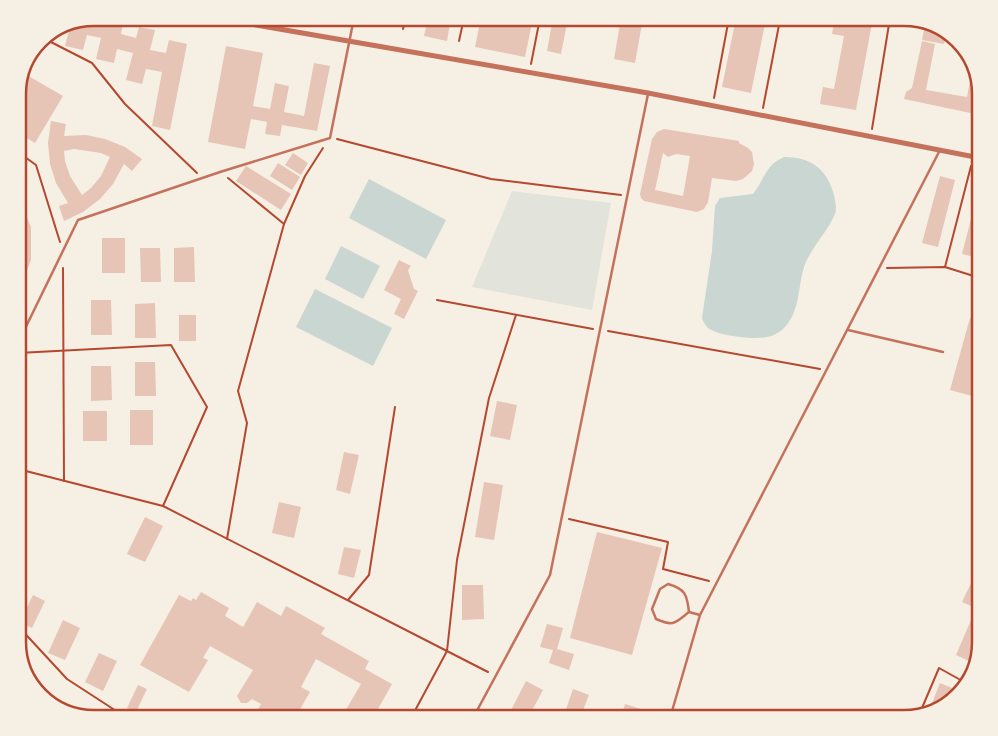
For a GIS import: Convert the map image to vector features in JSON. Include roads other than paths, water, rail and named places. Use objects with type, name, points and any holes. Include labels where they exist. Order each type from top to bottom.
[{"type":"street","points":[[265,26],[648,93],[972,156]]},
{"type":"lane","points":[[26,327],[78,220],[220,172],[330,138],[353,26]]},
{"type":"lane","points":[[477,710],[550,575],[648,93]]},
{"type":"lane","points":[[672,710],[700,615],[940,150]]},
{"type":"lane","points":[[848,330],[943,352]]},
{"type":"lane","points":[[668,584],[678,587],[687,596],[689,612],[676,622],[668,624],[656,619],[652,609],[660,590],[668,584]]},
{"type":"lane","points":[[689,612],[700,615]]}]
